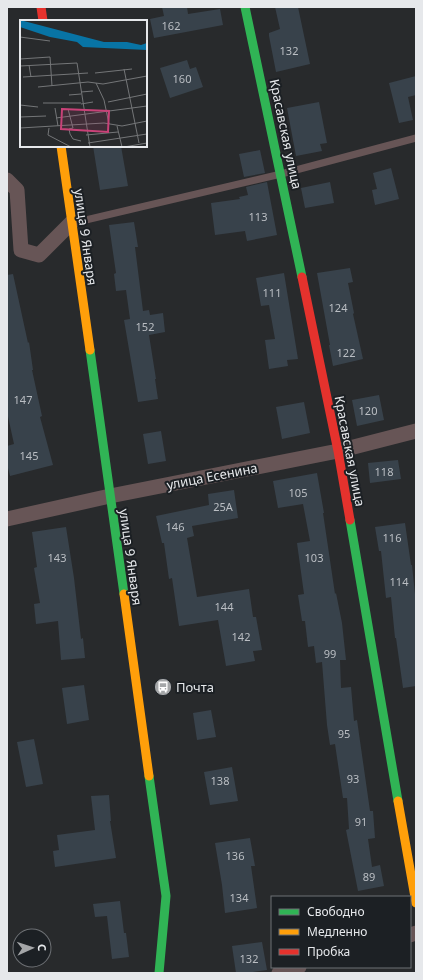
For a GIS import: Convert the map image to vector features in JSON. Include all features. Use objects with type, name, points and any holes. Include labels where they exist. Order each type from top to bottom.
[{"type":"street","points":[[41,7],[43,20]]},
{"type":"street","name":"Красавская улица","points":[[245,7],[338,451],[416,903]]},
{"type":"street","name":"улица 9 Января","points":[[61,147],[166,896],[160,973]]},
{"type":"street","points":[[7,180],[17,190],[21,250],[39,256],[71,223]]},
{"type":"street","name":"улица Есенина","points":[[7,519],[110,496],[338,451],[416,431]]},
{"type":"street","points":[[279,973],[296,968]]},
{"type":"lane","points":[[71,223],[281,174],[416,138]]},
{"type":"building","points":[[162,7],[187,7],[188,14],[220,9],[223,25],[154,38],[150,19],[164,16]]},
{"type":"building","points":[[275,7],[298,7],[310,64],[276,72],[269,36],[269,33],[280,29]]},
{"type":"building","points":[[187,60],[190,69],[196,67],[203,87],[170,98],[160,68]]},
{"type":"building","points":[[416,76],[416,95],[408,97],[413,120],[399,123],[389,83]]},
{"type":"building","points":[[319,102],[327,143],[320,144],[322,151],[296,156],[287,108]]},
{"type":"building","points":[[93,147],[121,147],[128,186],[100,190]]},
{"type":"building","points":[[260,150],[265,173],[244,177],[239,154]]},
{"type":"building","points":[[391,168],[399,199],[375,205],[372,190],[377,189],[373,173]]},
{"type":"building","points":[[267,182],[277,235],[247,241],[245,231],[215,235],[211,203],[240,199],[239,197],[248,195],[246,187]]},
{"type":"building","points":[[330,182],[334,203],[305,208],[301,188]]},
{"type":"building","points":[[134,222],[138,247],[135,247],[143,311],[149,310],[150,315],[163,313],[165,332],[149,335],[158,399],[138,402],[124,320],[130,319],[126,290],[116,291],[114,274],[116,273],[109,225]]},
{"type":"building","points":[[350,268],[353,282],[348,283],[363,359],[333,366],[317,273]]},
{"type":"building","points":[[284,273],[298,359],[287,360],[288,366],[269,369],[265,340],[275,339],[269,305],[261,306],[256,278]]},
{"type":"building","points":[[13,274],[28,343],[29,342],[32,370],[42,416],[40,417],[53,465],[10,476],[7,464],[7,446],[14,444],[7,412],[7,275]]},
{"type":"building","points":[[379,395],[384,420],[357,426],[352,400]]},
{"type":"building","points":[[304,402],[310,433],[282,439],[276,407]]},
{"type":"building","points":[[161,431],[166,461],[148,464],[143,434]]},
{"type":"building","points":[[398,460],[401,479],[370,483],[368,463]]},
{"type":"building","points":[[317,473],[335,594],[336,593],[342,623],[346,660],[340,660],[341,688],[351,687],[354,721],[357,720],[370,811],[373,811],[375,838],[368,839],[372,867],[380,865],[384,886],[358,891],[346,830],[349,829],[347,798],[343,798],[335,744],[330,745],[322,662],[316,663],[314,646],[308,647],[305,621],[302,621],[298,595],[304,594],[297,543],[310,541],[303,504],[278,508],[273,481]]},
{"type":"building","points":[[234,490],[238,518],[192,526],[194,536],[187,538],[197,597],[249,589],[253,617],[256,617],[262,650],[253,651],[255,661],[226,666],[218,620],[179,626],[172,578],[169,579],[164,543],[162,543],[156,516],[209,505],[208,494]]},
{"type":"building","points":[[405,523],[412,565],[416,604],[416,686],[403,688],[395,638],[391,597],[386,598],[381,551],[379,551],[375,527]]},
{"type":"building","points":[[66,527],[81,639],[83,638],[85,658],[61,660],[58,621],[36,624],[34,604],[40,603],[34,568],[37,567],[32,532]]},
{"type":"building","points":[[84,685],[89,720],[67,724],[62,688]]},
{"type":"building","points":[[211,710],[216,737],[197,740],[193,713]]},
{"type":"building","points":[[34,739],[43,784],[26,787],[17,742]]},
{"type":"building","points":[[232,767],[238,801],[210,805],[204,772]]},
{"type":"building","points":[[109,795],[110,821],[116,858],[55,867],[53,851],[59,850],[57,835],[95,830],[91,796]]},
{"type":"building","points":[[250,838],[255,866],[251,866],[257,908],[225,913],[215,843]]},
{"type":"building","points":[[120,901],[129,957],[112,959],[107,916],[95,917],[93,904]]},
{"type":"building","points":[[262,942],[267,970],[236,973],[232,946]]},
{"type":"traffic: fast","points":[[245,7],[302,277]]},
{"type":"traffic: fast","points":[[90,350],[124,594]]},
{"type":"traffic: fast","points":[[350,520],[398,801]]},
{"type":"traffic: fast","points":[[149,776],[166,896],[159,973]]},
{"type":"traffic: slow","points":[[61,147],[90,350]]},
{"type":"traffic: slow","points":[[124,594],[149,776]]},
{"type":"traffic: slow","points":[[398,801],[416,903]]},
{"type":"traffic: jam","points":[[41,7],[43,20]]},
{"type":"traffic: jam","points":[[302,277],[338,451],[350,520]]},
{"type":"place","name":"Почта","points":[[163,687]]}]
